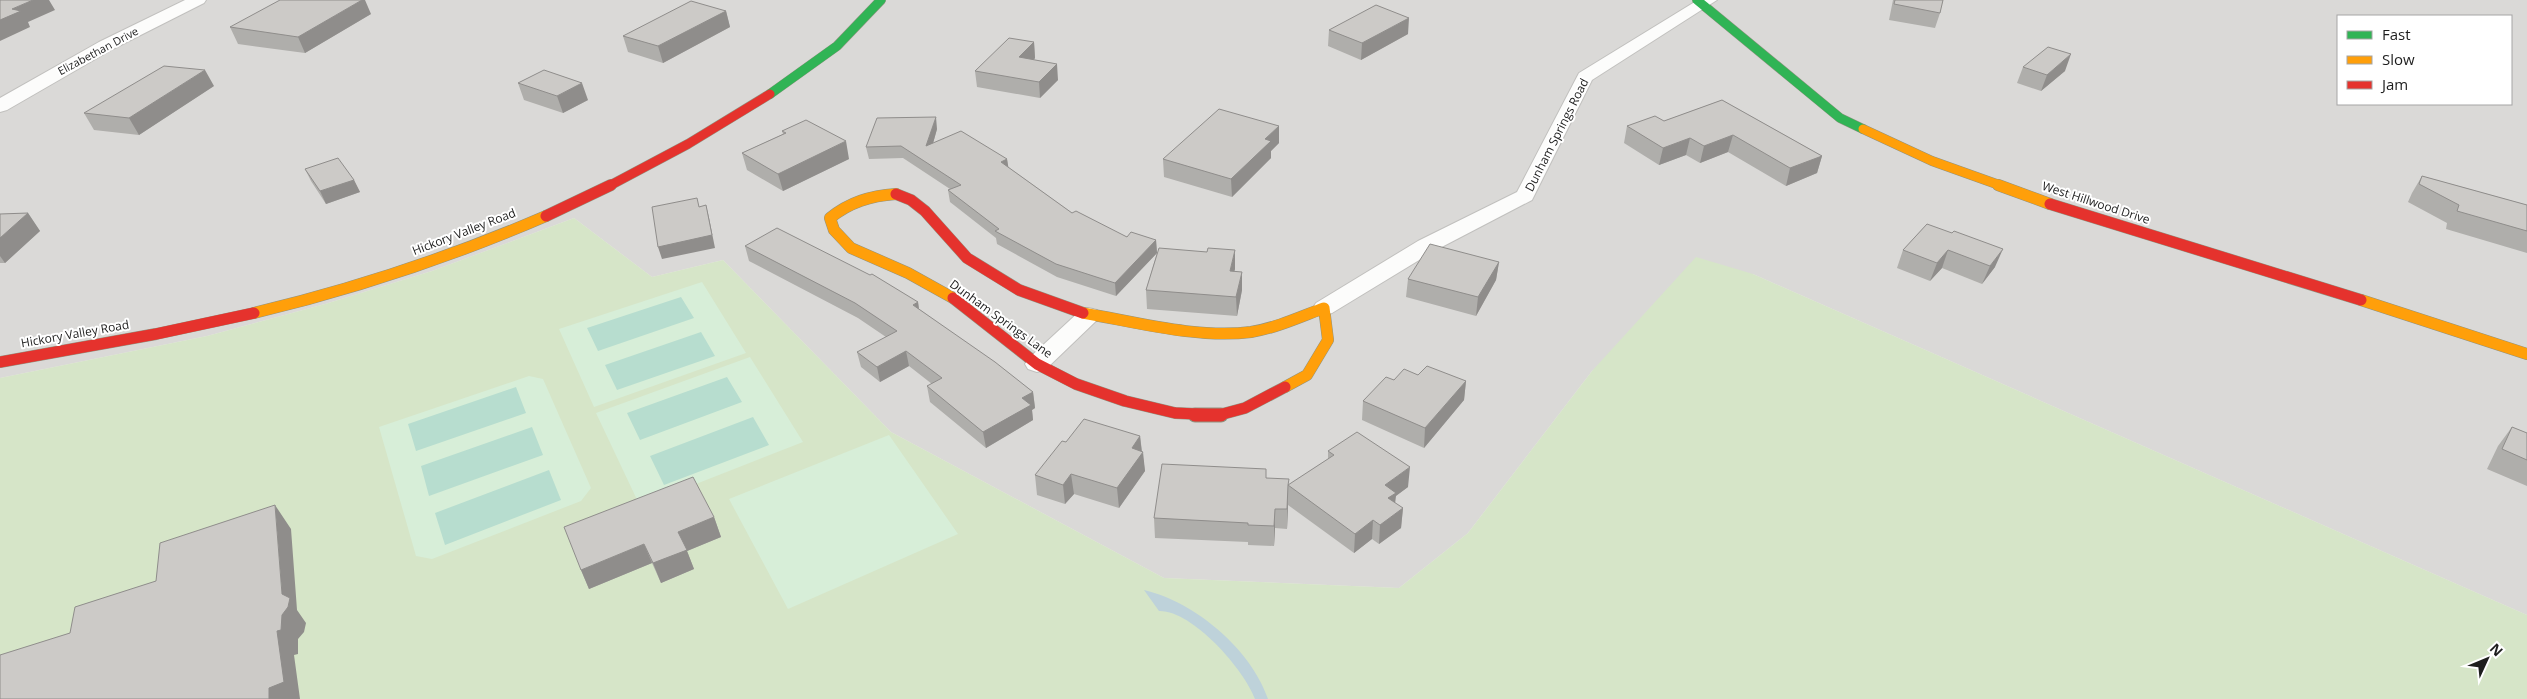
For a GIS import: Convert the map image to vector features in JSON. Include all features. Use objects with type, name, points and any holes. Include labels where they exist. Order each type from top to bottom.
[{"type":"street","name":"Elizabethan Drive","points":[[0,106],[106,46],[198,0]]},
{"type":"street","name":"Hickory Valley Road","points":[[0,362],[198,325],[310,299],[424,263],[579,204],[700,140],[768,96],[830,54],[881,0]]},
{"type":"street","name":"Dunham Springs Road","points":[[1324,308],[1426,246],[1525,196],[1585,77],[1703,2]]},
{"type":"street","name":"West Hillwood Drive","points":[[1703,2],[1840,118],[1932,161],[2068,210],[2359,299],[2527,354]]},
{"type":"street","name":"Dunham Springs Lane","points":[[896,194],[925,211],[967,258],[1019,290],[1089,316],[1210,334],[1251,332],[1281,325],[1324,308],[1328,340],[1307,375],[1256,403],[1220,415],[1177,412],[1119,399],[1080,385],[1037,364],[951,298],[908,273],[851,248],[834,230],[830,218],[842,206],[868,195],[896,194]]},
{"type":"street","points":[[1037,364],[1089,316]]},
{"type":"shaded area","points":[[0,0],[2527,0],[2527,615],[1753,274],[1592,371],[1468,533],[1399,588],[1164,578],[891,432],[723,260],[652,277],[574,218],[432,271],[325,304],[207,336],[0,378]]},
{"type":"green space","points":[[574,218],[652,277],[723,260],[891,432],[1164,578],[1399,588],[1468,533],[1592,371],[1696,257],[1753,274],[2527,615],[2527,699],[0,699],[0,378],[207,336],[325,304],[432,271]]},
{"type":"green space","points":[[702,282],[746,353],[594,407],[559,329]]},
{"type":"green space","points":[[681,297],[694,318],[598,351],[587,328]]},
{"type":"green space","points":[[701,332],[715,356],[617,390],[605,365]]},
{"type":"green space","points":[[750,357],[803,442],[640,506],[596,413]]},
{"type":"green space","points":[[529,376],[543,379],[591,488],[581,501],[432,559],[416,556],[379,427]]},
{"type":"green space","points":[[727,377],[742,402],[640,440],[627,413]]},
{"type":"green space","points":[[516,387],[526,413],[416,451],[408,424]]},
{"type":"green space","points":[[753,417],[769,445],[664,485],[650,456]]},
{"type":"green space","points":[[532,427],[543,455],[429,496],[421,466]]},
{"type":"green space","points":[[889,435],[958,534],[788,609],[729,499]]},
{"type":"green space","points":[[549,470],[561,500],[445,545],[435,513]]},
{"type":"water","points":[[1144,590],[1182,605],[1219,630],[1249,663],[1260,680],[1268,699],[1255,699],[1240,672],[1215,643],[1186,620],[1172,613],[1159,611]]},
{"type":"building","points":[[0,0],[33,0],[12,9],[21,11],[0,20]]},
{"type":"building","points":[[280,0],[362,0],[298,37],[230,27]]},
{"type":"building","points":[[1895,0],[1943,0],[1940,13],[1894,4]]},
{"type":"building","points":[[691,1],[726,11],[658,46],[623,36]]},
{"type":"building","points":[[1376,5],[1409,18],[1362,43],[1329,30]]},
{"type":"building","points":[[1009,38],[1034,42],[1019,57],[1057,64],[1039,82],[975,71]]},
{"type":"building","points":[[2048,47],[2071,54],[2047,75],[2023,67]]},
{"type":"building","points":[[164,66],[205,70],[129,118],[84,113]]},
{"type":"building","points":[[544,70],[582,83],[557,96],[518,83]]},
{"type":"building","points":[[1722,100],[1822,156],[1790,168],[1733,135],[1704,146],[1690,138],[1663,148],[1627,126],[1655,116],[1664,121]]},
{"type":"building","points":[[1219,109],[1279,126],[1265,139],[1271,141],[1231,179],[1163,159]]},
{"type":"building","points":[[936,117],[926,146],[961,131],[1007,159],[1001,162],[1072,213],[1076,211],[1127,237],[1131,232],[1156,240],[1115,283],[1056,264],[995,231],[999,229],[948,190],[961,185],[901,146],[866,147],[877,118]]},
{"type":"building","points":[[806,120],[846,141],[778,174],[742,153],[786,133],[782,131]]},
{"type":"building","points":[[338,158],[354,180],[320,191],[305,169]]},
{"type":"building","points":[[2422,176],[2527,205],[2527,231],[2457,211],[2459,205],[2419,184]]},
{"type":"building","points":[[697,198],[699,207],[706,205],[712,235],[658,247],[652,207]]},
{"type":"building","points":[[28,213],[0,238],[0,214]]},
{"type":"building","points":[[1927,224],[1952,233],[1954,231],[2003,249],[1990,266],[1948,250],[1937,263],[1903,250]]},
{"type":"building","points":[[777,228],[870,275],[872,274],[918,302],[913,305],[995,362],[1033,392],[1022,398],[1031,405],[983,432],[927,386],[942,378],[906,351],[877,367],[857,352],[897,331],[855,303],[745,246]]},
{"type":"building","points":[[1430,244],[1499,262],[1478,297],[1408,279]]},
{"type":"building","points":[[1159,248],[1207,252],[1208,248],[1235,250],[1230,271],[1242,272],[1236,297],[1146,290]]},
{"type":"building","points":[[1427,366],[1466,381],[1425,428],[1363,401],[1386,377],[1394,380],[1404,369],[1418,375]]},
{"type":"building","points":[[1084,419],[1140,436],[1132,448],[1143,452],[1117,488],[1071,474],[1063,485],[1035,475],[1062,441],[1066,442]]},
{"type":"building","points":[[2512,427],[2527,433],[2527,460],[2502,449]]},
{"type":"building","points":[[1357,432],[1410,467],[1385,485],[1396,493],[1388,498],[1403,508],[1380,525],[1373,520],[1355,534],[1288,485],[1334,455],[1328,451]]},
{"type":"building","points":[[1162,464],[1266,469],[1266,478],[1289,479],[1287,509],[1275,509],[1274,526],[1154,518]]},
{"type":"building","points":[[693,477],[714,517],[678,532],[687,550],[653,563],[644,544],[581,570],[564,527]]},
{"type":"building","points":[[275,505],[282,594],[290,598],[288,607],[282,615],[281,630],[277,631],[284,682],[269,688],[269,699],[0,699],[0,655],[70,633],[75,607],[156,581],[160,543]]},
{"type":"traffic: fast","points":[[770,94],[837,46],[881,0]]},
{"type":"traffic: fast","points":[[1697,0],[1840,118],[1863,129]]},
{"type":"traffic: slow","points":[[1863,129],[1932,161],[2050,204]]},
{"type":"traffic: slow","points":[[896,194],[869,197],[845,207],[830,218],[834,230],[851,248],[908,273],[953,298]]},
{"type":"traffic: slow","points":[[254,313],[402,272],[475,246],[546,216]]},
{"type":"traffic: slow","points":[[2361,300],[2527,354]]},
{"type":"traffic: slow","points":[[1083,313],[1210,334],[1251,332],[1281,325],[1324,308],[1328,340],[1307,375],[1285,387]]},
{"type":"traffic: jam","points":[[546,216],[661,160],[770,94]]},
{"type":"traffic: jam","points":[[896,194],[911,200],[925,211],[967,258],[1019,290],[1083,313]]},
{"type":"traffic: jam","points":[[2050,204],[2361,300]]},
{"type":"traffic: jam","points":[[953,298],[1004,341],[1037,364],[1076,384],[1150,408],[1198,415],[1228,414],[1262,400],[1285,387]]},
{"type":"traffic: jam","points":[[0,362],[156,334],[254,313]]}]
